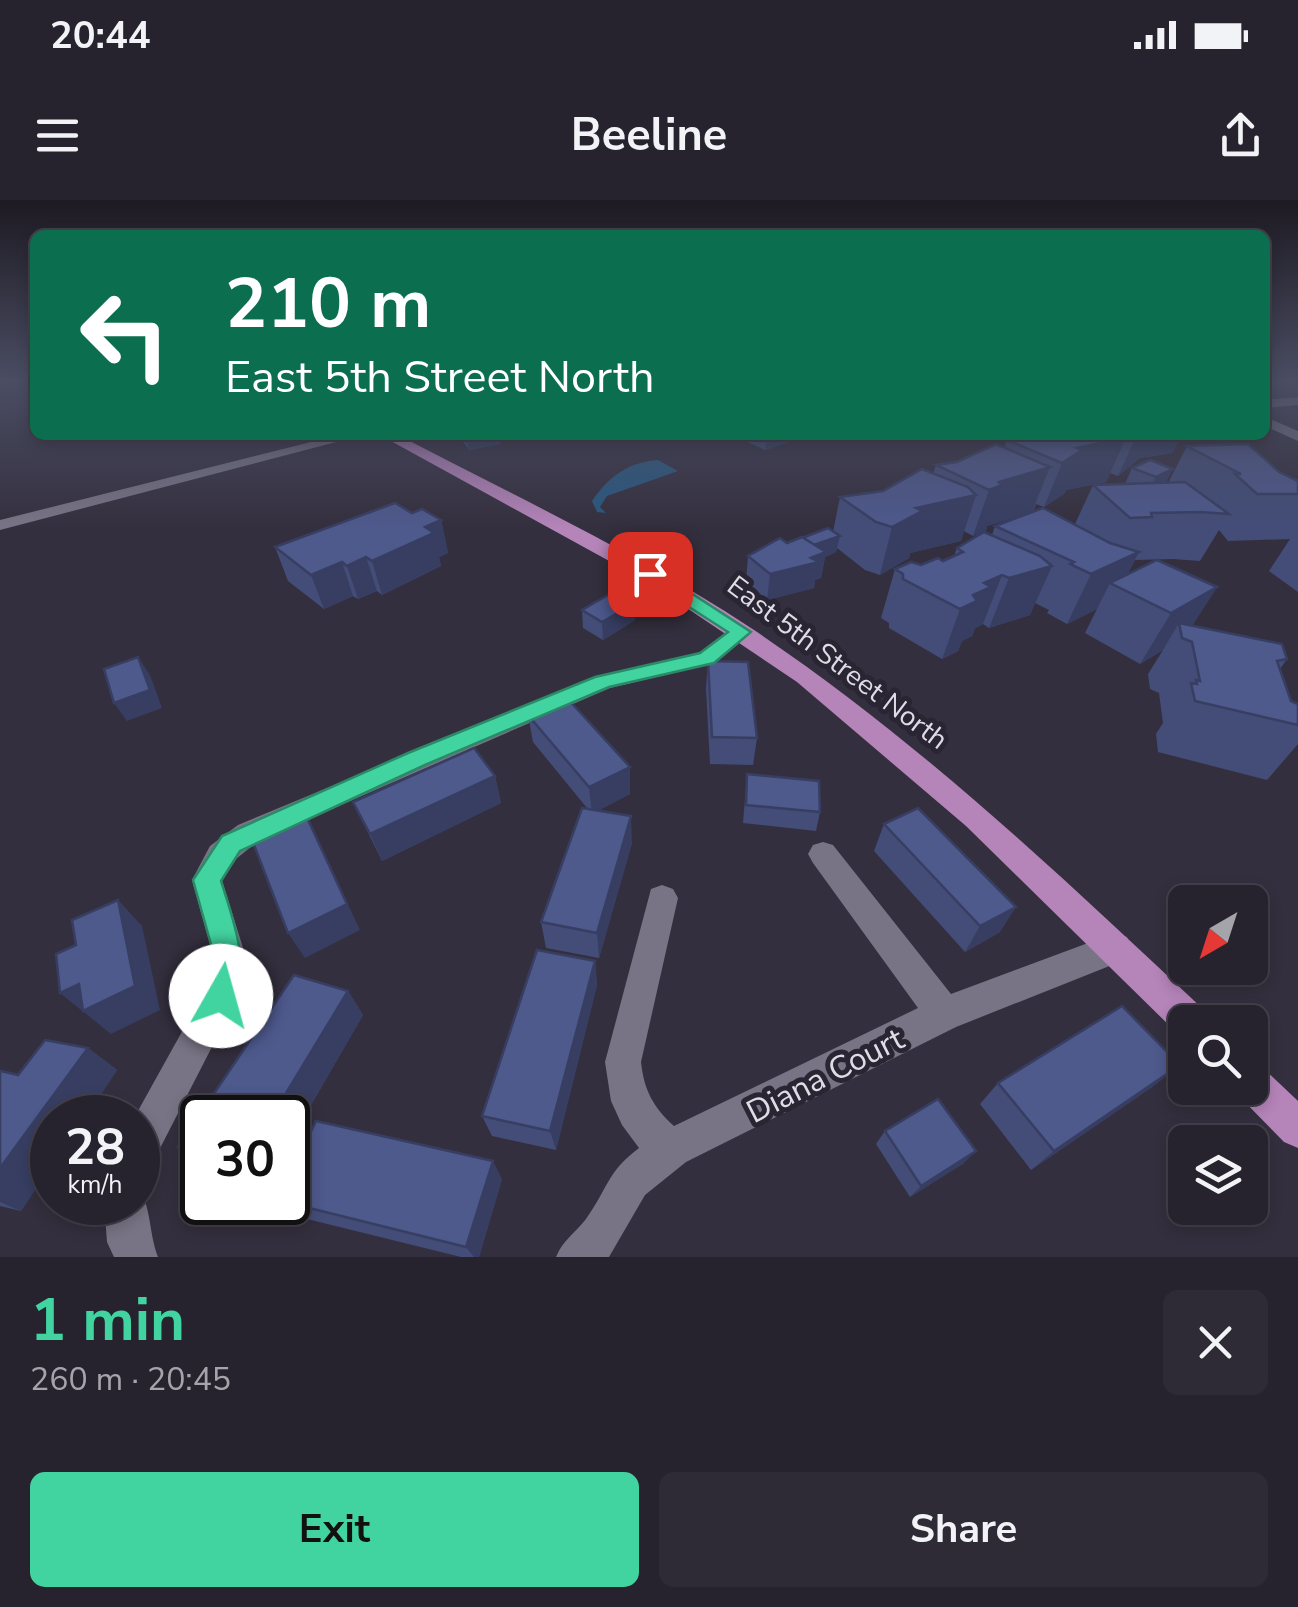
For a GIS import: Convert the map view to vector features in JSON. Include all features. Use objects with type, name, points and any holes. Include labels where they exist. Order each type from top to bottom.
[{"type":"main road","name":"East 5th Street North","points":[[396,440],[650,574],[741,632],[914,763],[1174,1005]]},
{"type":"main road","points":[[1268,1098],[1298,1128]]},
{"type":"street","points":[[0,525],[290,440]]},
{"type":"street","points":[[0,508],[331,440]]},
{"type":"street","points":[[160,1109],[221,996],[227,948],[207,880],[231,844],[416,759],[603,682],[707,658],[741,632]]},
{"type":"street","points":[[823,854],[944,1014]]},
{"type":"street","points":[[662,898],[623,1062],[624,1082],[639,1121],[672,1148]]},
{"type":"street","name":"Diana Court","points":[[578,1257],[600,1236],[630,1180],[672,1148],[944,1014],[1115,948]]},
{"type":"street","points":[[127,1225],[136,1257]]},
{"type":"water","points":[[658,460],[678,471],[607,496],[600,507],[606,513],[597,512],[592,501],[605,484],[629,467]]},
{"type":"building","points":[[1007,440],[1116,440],[1077,448],[1082,450],[1062,463]]},
{"type":"building","points":[[996,444],[1050,467],[999,482],[1002,485],[989,490],[936,465],[957,462]]},
{"type":"building","points":[[1248,444],[1279,472],[1298,481],[1298,494],[1257,494],[1235,474],[1241,474],[1187,446]]},
{"type":"building","points":[[1150,460],[1173,469],[1156,477],[1132,468]]},
{"type":"building","points":[[922,469],[968,487],[976,495],[916,508],[922,511],[892,527],[876,522],[840,497],[883,491]]},
{"type":"building","points":[[1185,482],[1229,514],[1151,513],[1152,517],[1130,518],[1093,485]]},
{"type":"building","points":[[395,503],[412,513],[422,509],[441,520],[425,527],[434,533],[372,561],[366,557],[347,566],[342,562],[311,575],[275,547]]},
{"type":"building","points":[[1043,508],[1110,543],[1139,552],[1091,574],[1070,564],[1074,562],[995,526]]},
{"type":"building","points":[[828,528],[840,536],[814,545],[802,538]]},
{"type":"building","points":[[984,532],[1040,556],[1052,566],[1009,578],[1002,575],[984,583],[991,587],[973,595],[977,601],[960,609],[903,579],[903,574],[895,569],[911,562],[921,565],[938,558],[943,561],[963,552],[957,548]]},
{"type":"building","points":[[802,537],[826,552],[811,558],[819,562],[770,574],[748,556],[780,538],[787,543]]},
{"type":"building","points":[[1157,560],[1217,587],[1171,613],[1110,583]]},
{"type":"building","points":[[615,591],[635,603],[602,622],[582,610]]},
{"type":"building","points":[[1179,623],[1282,644],[1287,659],[1277,661],[1291,701],[1298,704],[1298,725],[1195,701],[1191,683],[1200,681],[1192,642],[1182,638]]},
{"type":"building","points":[[138,657],[150,690],[114,703],[104,669]]},
{"type":"building","points":[[708,661],[748,662],[757,738],[712,737]]},
{"type":"building","points":[[567,698],[630,767],[589,787],[528,715]]},
{"type":"building","points":[[474,748],[495,776],[370,834],[353,802]]},
{"type":"building","points":[[747,774],[819,781],[820,812],[746,805]]},
{"type":"building","points":[[582,808],[631,816],[597,933],[541,922]]},
{"type":"building","points":[[918,808],[1016,907],[980,926],[884,824]]},
{"type":"building","points":[[303,809],[347,904],[288,933],[249,832]]},
{"type":"building","points":[[118,900],[135,986],[83,1011],[79,984],[60,993],[56,954],[76,945],[72,920]]},
{"type":"building","points":[[537,950],[595,961],[550,1131],[482,1116]]},
{"type":"building","points":[[294,975],[348,991],[285,1095],[213,1095]]},
{"type":"building","points":[[1122,1006],[1168,1053],[1168,1073],[1054,1151],[998,1083]]},
{"type":"building","points":[[45,1040],[88,1048],[54,1095],[30,1095],[30,1127],[0,1168],[0,1072],[18,1075]]},
{"type":"building","points":[[938,1099],[976,1151],[921,1186],[885,1131]]},
{"type":"building","points":[[316,1121],[493,1161],[466,1247],[310,1208],[310,1133]]},
{"type":"route","points":[[221,996],[227,948],[207,880],[220,855],[248,832],[603,682],[707,658],[741,632],[650,574]]}]
